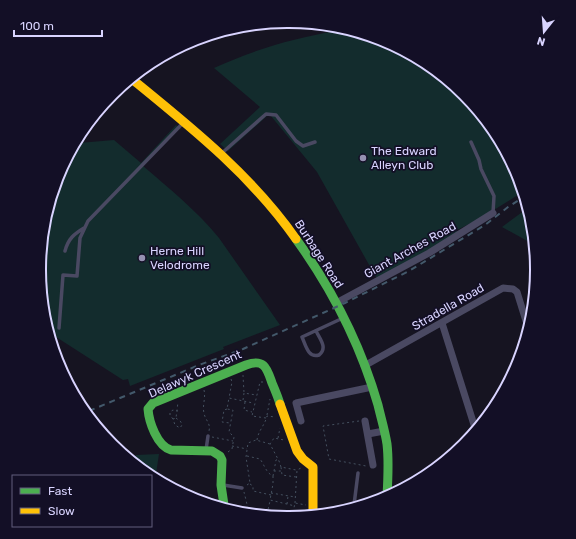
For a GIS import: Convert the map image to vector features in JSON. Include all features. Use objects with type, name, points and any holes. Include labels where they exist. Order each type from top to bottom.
[{"type":"street","name":"Burbage Road","points":[[136,82],[184,122],[246,177],[282,220],[320,273],[344,318],[372,387],[384,431],[388,458],[387,490]]},
{"type":"street","name":"Giant Arches Road","points":[[336,303],[417,260],[493,213]]},
{"type":"street","name":"Stradella Road","points":[[364,366],[501,289],[513,289],[517,292],[525,317]]},
{"type":"street","points":[[442,323],[474,424]]},
{"type":"street","name":"Delawyk Crescent","points":[[221,457],[217,453],[206,451],[171,450],[164,446],[159,440],[149,416],[148,409],[153,403],[243,366],[255,362],[263,364],[267,368],[298,454],[313,468],[314,509]]},
{"type":"street","points":[[301,421],[296,403],[372,387]]},
{"type":"street","points":[[365,421],[373,465]]},
{"type":"street","points":[[368,434],[384,431]]},
{"type":"street","points":[[221,457],[224,503]]},
{"type":"lane","points":[[221,154],[266,114],[276,115],[296,142],[303,146],[315,142]]},
{"type":"lane","points":[[59,328],[63,275],[77,276],[80,238],[84,227],[91,217],[184,122]]},
{"type":"lane","points":[[471,142],[479,160],[481,169],[494,196],[493,213]]},
{"type":"lane","points":[[65,251],[68,242],[73,235],[84,227]]},
{"type":"lane","points":[[316,331],[324,350],[319,355],[313,356],[310,354],[302,337],[344,318]]},
{"type":"lane","points":[[206,451],[208,436]]},
{"type":"lane","points":[[354,502],[358,473]]},
{"type":"lane","points":[[222,485],[242,488]]},
{"type":"path","points":[[243,366],[242,379],[245,384],[244,410],[252,412]]},
{"type":"path","points":[[228,372],[232,382],[227,409],[224,410],[222,422],[231,423]]},
{"type":"path","points":[[256,440],[265,424],[266,417],[271,392],[273,385],[260,382],[252,416],[266,417],[275,417],[284,415]]},
{"type":"path","points":[[201,383],[205,395],[203,412],[210,426],[208,436],[233,441]]},
{"type":"path","points":[[244,393],[256,395]]},
{"type":"path","points":[[174,419],[176,418],[178,412],[176,394]]},
{"type":"path","points":[[229,398],[254,403]]},
{"type":"path","points":[[221,457],[232,449],[234,437],[229,432],[233,410],[227,409]]},
{"type":"path","points":[[176,418],[182,422],[182,426],[180,428],[175,425],[174,419],[170,415],[170,412],[173,410],[178,412]]},
{"type":"path","points":[[365,421],[360,420],[323,426],[329,459],[362,466],[373,465]]},
{"type":"path","points":[[270,444],[274,438],[283,440],[292,439]]},
{"type":"path","points":[[296,477],[282,475],[278,458],[270,444],[256,440],[249,442],[246,456],[250,483],[254,486],[253,491],[296,497]]},
{"type":"path","points":[[232,446],[247,449]]},
{"type":"path","points":[[246,456],[260,459],[269,474],[273,476]]},
{"type":"path","points":[[268,510],[273,476],[276,460],[278,458]]},
{"type":"path","points":[[281,467],[297,470],[301,468],[306,461]]},
{"type":"path","points":[[294,511],[297,470]]},
{"type":"path","points":[[274,471],[281,471]]},
{"type":"path","points":[[247,507],[242,488],[250,483]]},
{"type":"path","points":[[287,504],[288,496]]},
{"type":"path","points":[[270,500],[281,501],[282,504],[295,506]]},
{"type":"path","points":[[295,503],[314,509]]},
{"type":"green space","name":"The Edward Alleyn Club","points":[[330,32],[351,36],[380,46],[409,60],[435,78],[459,99],[480,122],[505,163],[518,195],[481,218],[457,230],[457,234],[377,279],[317,172],[271,116],[267,116],[228,151],[220,144],[260,107],[214,68],[274,45]]},
{"type":"green space","name":"Herne Hill Velodrome","points":[[176,125],[181,129],[179,129],[143,166],[183,200],[211,228],[280,325],[130,386],[128,379],[123,380],[56,337],[51,317],[46,270],[51,222],[59,192],[71,163],[83,143],[114,140],[141,163]]},
{"type":"green space","points":[[522,212],[527,241],[502,227]]},
{"type":"green space","points":[[159,454],[156,472],[141,461],[135,456]]},
{"type":"railway","points":[[91,410],[199,365],[243,349],[345,303],[409,271],[485,225],[519,200]]},
{"type":"traffic: fast","points":[[296,239],[322,278],[333,298],[363,361],[378,405],[387,444],[387,490]]},
{"type":"traffic: fast","points":[[224,503],[221,485],[222,460],[220,456],[212,451],[171,450],[166,448],[158,439],[152,427],[148,409],[153,403],[252,363],[261,364],[267,369],[280,404]]},
{"type":"traffic: slow","points":[[136,82],[199,135],[241,174],[279,216],[296,239]]},
{"type":"traffic: slow","points":[[280,404],[297,451],[303,459],[313,467],[313,509]]},
{"type":"place","name":"The Edward Alleyn Club","points":[[363,158]]},
{"type":"place","name":"Herne Hill Velodrome","points":[[142,258]]}]
